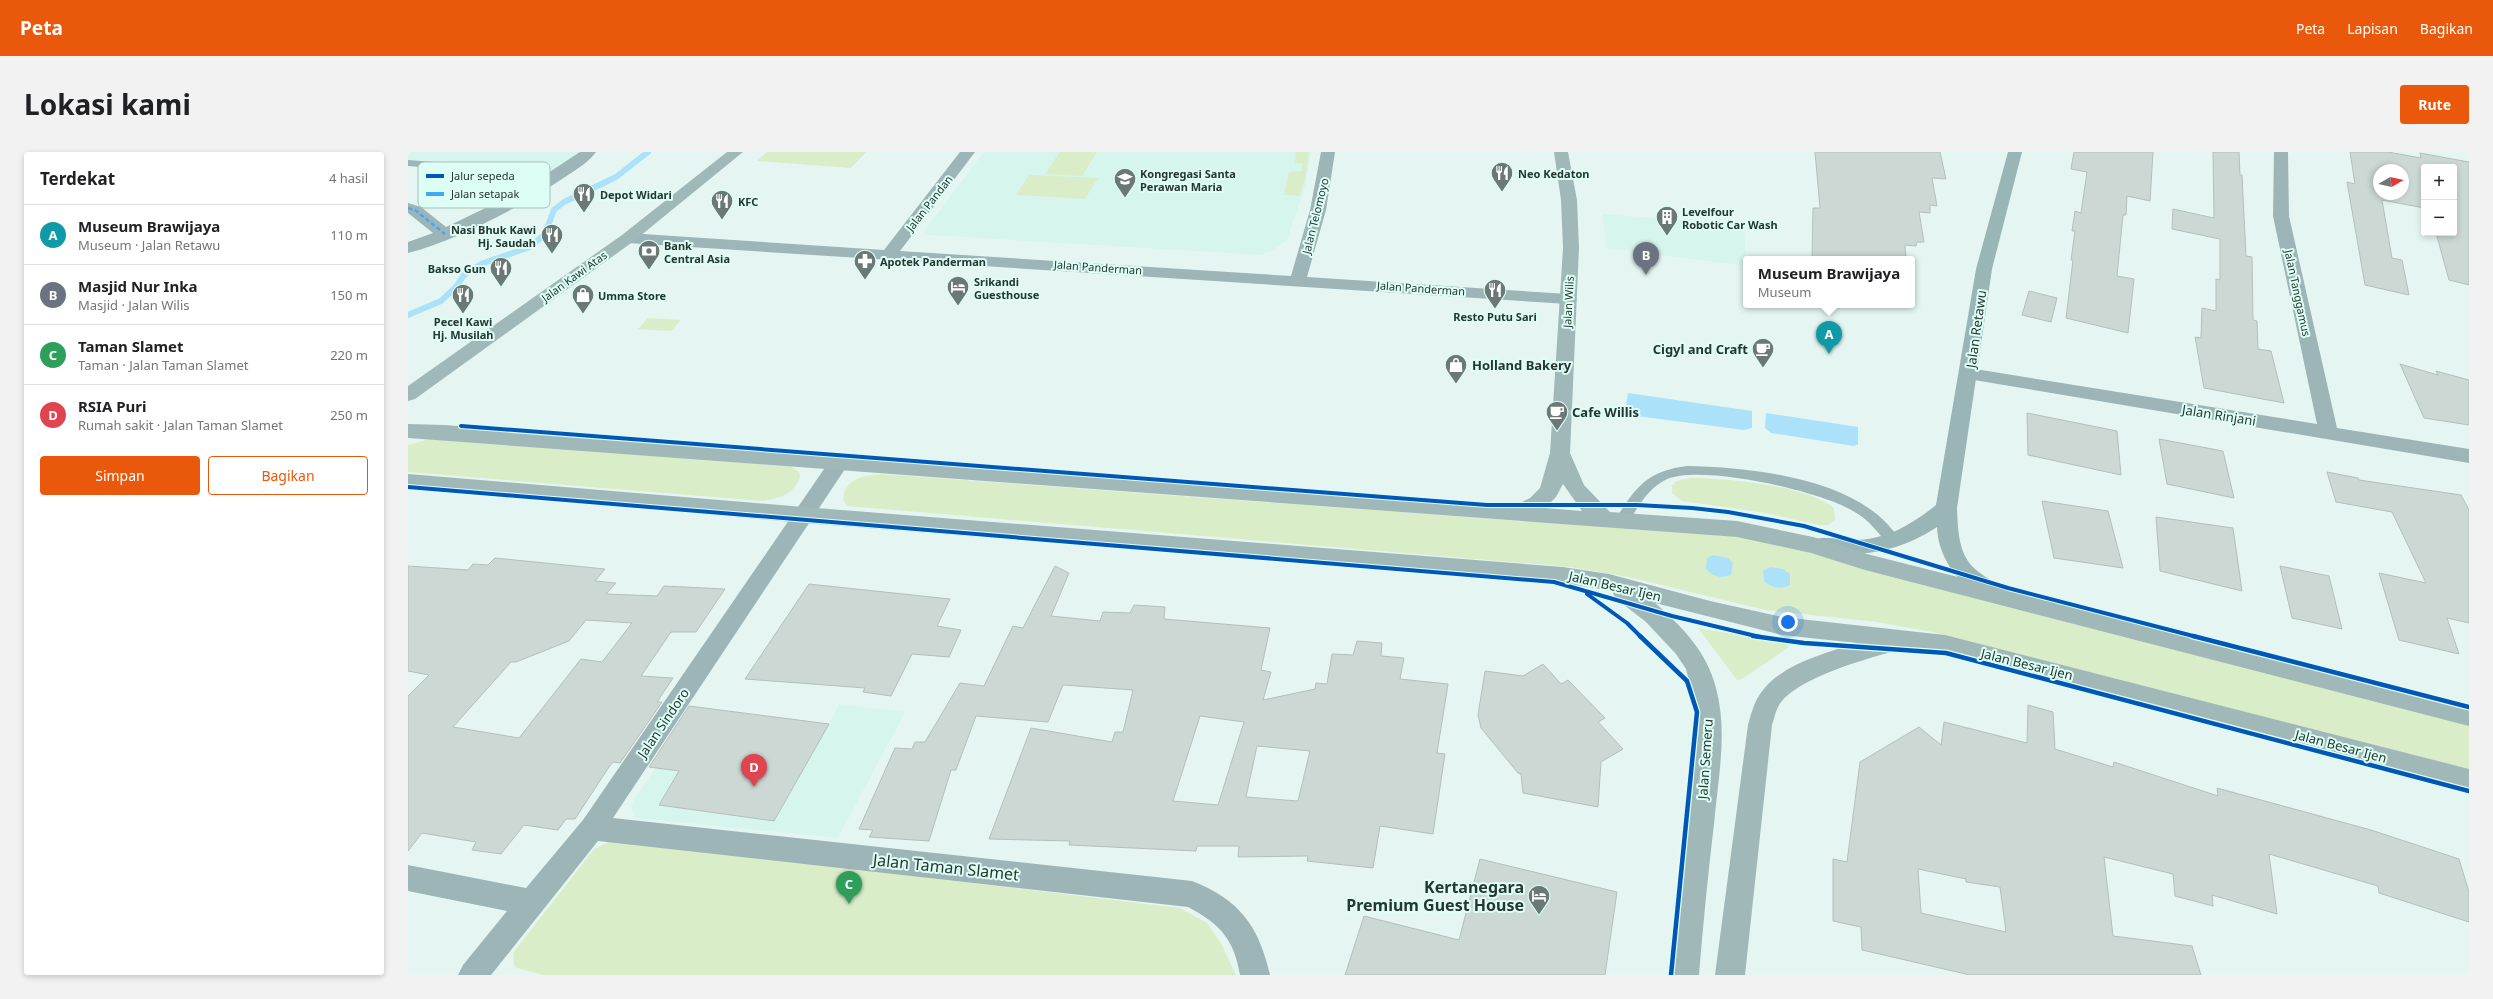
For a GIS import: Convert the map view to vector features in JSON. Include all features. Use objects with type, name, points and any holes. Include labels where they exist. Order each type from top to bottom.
[{"type":"main road","name":"Jalan Kawi Atas","points":[[408,395],[628,238],[736,152]]},
{"type":"main road","name":"Jalan Wilis","points":[[1515,514],[1544,500],[1551,488],[1560,453],[1571,248],[1568,200],[1561,152]]},
{"type":"main road","name":"Jalan Retawu","points":[[1994,595],[1966,574],[1955,556],[1948,538],[1946,508],[1970,374],[1984,269],[2015,152]]},
{"type":"main road","points":[[408,431],[444,432],[840,461],[1515,514],[1737,529],[1813,545],[1865,562],[2469,716]]},
{"type":"main road","name":"Jalan Wilis","points":[[1560,453],[1568,477],[1582,500],[1613,520]]},
{"type":"main road","name":"Jalan Besar Ijen","points":[[408,481],[804,515],[1546,573],[1609,582],[1716,611],[1782,626],[1945,644],[2009,659],[2469,780]]},
{"type":"main road","points":[[1813,545],[1856,548],[1877,546],[1923,528],[1946,508]]},
{"type":"main road","name":"Jalan Semeru","points":[[1609,582],[1642,604],[1674,635],[1698,668],[1706,692],[1709,716],[1706,768],[1684,975]]},
{"type":"main road","points":[[1730,975],[1760,725],[1770,699],[1793,680],[1824,664],[1854,653],[1906,639]]},
{"type":"street","points":[[550,180],[589,152]]},
{"type":"street","name":"Jalan Pandan","points":[[889,254],[968,152]]},
{"type":"street","name":"Jalan Telomoyo","points":[[1298,280],[1318,210],[1328,152]]},
{"type":"street","name":"Jalan Tanggamus","points":[[2281,152],[2281,216],[2328,432]]},
{"type":"street","points":[[408,208],[415,210],[446,234]]},
{"type":"street","points":[[408,248],[446,234],[505,208]]},
{"type":"street","name":"Jalan Panderman","points":[[628,238],[1298,280],[1568,299]]},
{"type":"street","name":"Jalan Rinjani","points":[[1970,374],[2469,456]]},
{"type":"street","name":"Jalan Sindoro","points":[[474,975],[531,902],[592,828],[840,461]]},
{"type":"street","name":"Jalan Taman Slamet","points":[[592,828],[1192,894],[1218,907],[1234,921],[1252,954],[1255,975]]},
{"type":"street","points":[[408,878],[531,902]]},
{"type":"lane","points":[[408,163],[418,164]]},
{"type":"lane","points":[[550,174],[559,175]]},
{"type":"lane","points":[[1613,520],[1651,482],[1669,474],[1712,472],[1796,486],[1852,503],[1882,525],[1893,541]]},
{"type":"shaded area","points":[[408,152],[582,152],[556,172],[550,172],[550,162],[408,162]]},
{"type":"shaded area","name":"Kongregasi Santa Perawan Maria","points":[[984,152],[1311,152],[1306,183],[1287,240],[1273,250],[1261,255],[929,235],[924,231]]},
{"type":"shaded area","points":[[1602,214],[1744,225],[1746,256],[1743,256],[1743,266],[1607,248]]},
{"type":"shaded area","points":[[839,704],[905,712],[838,838],[636,818],[630,806],[696,707],[829,724]]},
{"type":"green space","points":[[767,152],[866,152],[851,168],[757,161]]},
{"type":"green space","points":[[1060,152],[1097,152],[1082,176],[1045,174]]},
{"type":"green space","points":[[1296,152],[1309,152],[1305,180],[1299,196],[1284,195],[1289,172],[1301,171],[1303,163],[1295,163]]},
{"type":"green space","points":[[1029,175],[1098,178],[1085,199],[1016,195]]},
{"type":"green space","points":[[648,318],[681,320],[671,331],[638,329]]},
{"type":"green space","points":[[429,439],[789,465],[799,472],[800,477],[790,492],[774,499],[762,501],[408,472],[408,445]]},
{"type":"green space","points":[[880,474],[1741,537],[1816,554],[2469,723],[2469,770],[1932,632],[1877,622],[1765,610],[1628,577],[1571,567],[847,506],[843,499],[851,482],[861,477]]},
{"type":"green space","points":[[1690,478],[1744,481],[1785,488],[1821,500],[1834,508],[1835,520],[1828,525],[1819,525],[1765,513],[1682,501],[1672,493],[1672,486],[1676,481]]},
{"type":"green space","points":[[1698,628],[1788,644],[1789,647],[1742,679],[1737,680]]},
{"type":"green space","points":[[613,840],[1180,908],[1207,923],[1222,945],[1236,975],[543,975],[514,967],[513,953],[594,849]]},
{"type":"water","points":[[1628,393],[1752,411],[1752,428],[1744,430],[1629,415],[1625,411]]},
{"type":"water","points":[[1766,413],[1858,427],[1858,444],[1854,446],[1771,433],[1765,428]]},
{"type":"water","points":[[1713,555],[1728,558],[1733,563],[1731,575],[1724,577],[1717,576],[1706,569],[1707,558]]},
{"type":"water","points":[[1770,567],[1783,569],[1790,574],[1790,585],[1776,588],[1764,581],[1763,571]]},
{"type":"building","points":[[1815,152],[1940,152],[1946,179],[1932,178],[1937,206],[1930,205],[1930,213],[1919,212],[1924,242],[1917,242],[1916,246],[1905,245],[1906,256],[1812,256],[1813,208],[1820,208]]},
{"type":"building","points":[[2074,152],[2153,152],[2150,201],[2127,196],[2126,215],[2123,215],[2117,276],[2134,279],[2128,333],[2066,318],[2075,231],[2072,231],[2075,211],[2081,213],[2087,172],[2071,169]]},
{"type":"building","points":[[2213,152],[2239,152],[2240,175],[2242,175],[2246,256],[2252,257],[2253,320],[2257,321],[2258,349],[2271,351],[2284,403],[2204,388],[2195,337],[2201,338],[2202,308],[2216,311],[2216,279],[2220,280],[2220,239],[2172,229],[2173,209],[2214,218]]},
{"type":"building","points":[[2350,152],[2388,152],[2421,158],[2420,153],[2469,162],[2469,285],[2449,280],[2437,236],[2457,236],[2457,164],[2421,164],[2421,207],[2382,200],[2392,258],[2402,260],[2409,295],[2365,285],[2347,182],[2355,184]]},
{"type":"building","points":[[2029,291],[2057,298],[2051,322],[2022,315]]},
{"type":"building","points":[[2400,364],[2438,375],[2436,371],[2469,380],[2469,425],[2424,418]]},
{"type":"building","points":[[2027,413],[2117,431],[2121,475],[2028,455]]},
{"type":"building","points":[[2159,439],[2223,451],[2234,498],[2167,484]]},
{"type":"building","points":[[2327,472],[2358,478],[2359,480],[2461,495],[2469,510],[2469,623],[2447,618],[2459,654],[2399,640],[2379,573],[2426,583],[2392,512],[2336,502]]},
{"type":"building","points":[[2042,501],[2108,511],[2123,568],[2054,558]]},
{"type":"building","points":[[2156,517],[2233,528],[2242,591],[2160,571]]},
{"type":"building","points":[[495,558],[605,569],[595,581],[616,583],[606,594],[657,596],[664,586],[725,589],[696,632],[671,632],[641,676],[673,678],[657,702],[662,702],[620,763],[613,762],[575,819],[566,819],[558,830],[524,825],[501,854],[472,850],[476,842],[422,833],[408,851],[408,696],[429,675],[408,671],[408,566],[468,570],[473,564],[488,565]],"holes":[[[586,620],[632,623],[602,662],[581,659],[519,738],[453,727],[511,662],[516,662],[569,641]]]},
{"type":"building","points":[[1055,566],[1069,573],[1051,616],[1100,621],[1103,612],[1130,613],[1134,605],[1165,607],[1164,619],[1270,628],[1261,670],[1271,672],[1263,700],[1315,689],[1316,683],[1327,684],[1332,654],[1353,655],[1357,641],[1382,643],[1381,656],[1404,658],[1400,679],[1448,684],[1437,753],[1445,754],[1433,834],[1380,826],[1373,868],[1307,861],[1308,856],[1238,857],[1239,846],[1197,846],[1196,851],[1069,845],[1070,841],[989,839],[1031,728],[1112,742],[1115,732],[1123,732],[1133,690],[1063,685],[1048,722],[976,716],[956,770],[951,770],[929,841],[869,837],[873,830],[859,829],[895,748],[912,749],[915,742],[925,742],[960,683],[984,686],[1013,626],[1023,628]],"holes":[[[1200,716],[1244,722],[1218,805],[1173,801]],[[1257,746],[1310,751],[1298,801],[1246,797]]]},
{"type":"building","points":[[2280,566],[2329,576],[2342,629],[2292,618]]},
{"type":"building","points":[[809,584],[950,599],[937,626],[961,630],[949,657],[912,654],[891,696],[863,692],[865,688],[745,679]]},
{"type":"building","points":[[1543,664],[1561,684],[1568,680],[1605,718],[1598,722],[1623,749],[1601,762],[1598,807],[1523,793],[1521,774],[1518,773],[1481,728],[1478,715],[1485,671],[1523,676]]},
{"type":"building","points":[[2028,705],[2053,712],[2055,749],[2113,767],[2114,762],[2218,796],[2217,788],[2371,830],[2459,859],[2469,892],[2469,922],[2379,893],[2378,886],[2269,854],[2277,914],[2212,895],[2213,906],[2175,896],[2173,874],[2104,857],[2113,936],[2192,946],[2201,975],[1970,975],[1862,950],[1861,927],[1833,921],[1833,859],[1847,862],[1860,762],[1919,727],[1941,745],[1944,722],[2027,743]],"holes":[[[1918,869],[1966,879],[1966,882],[2000,887],[2006,932],[1921,913]]]},
{"type":"building","points":[[689,706],[829,724],[774,821],[659,805],[679,771],[649,767]]},
{"type":"building","name":"Kertanegara Premium Guest House","points":[[1480,859],[1617,892],[1605,975],[1345,975],[1364,916],[1459,940]]},
{"type":"waterway","points":[[408,315],[441,301],[456,287],[464,275],[481,264],[530,247],[545,234],[554,210],[564,202],[616,177],[648,152]]},
{"type":"marked path","points":[[408,208],[415,210],[445,234]]},
{"type":"cycle path","points":[[461,426],[1487,505],[1637,505],[1692,508],[1728,512],[1804,526],[2008,588],[2469,707]]},
{"type":"cycle path","points":[[408,487],[1554,582],[1672,616],[1754,636],[1804,643],[1946,653],[2469,791]]},
{"type":"cycle path","points":[[1587,594],[1627,623],[1687,681],[1697,712],[1671,975]]},
{"type":"place","name":"Neo Kedaton","points":[[1502,192]]},
{"type":"place","name":"Kongregasi Santa Perawan Maria","points":[[1125,198]]},
{"type":"place","name":"Depot Widari","points":[[584,214]]},
{"type":"place","name":"KFC","points":[[722,220]]},
{"type":"place","name":"Levelfour Robotic Car Wash","points":[[1667,236]]},
{"type":"place","name":"Nasi Bhuk Kawi Hj. Saudah","points":[[552,254]]},
{"type":"place","name":"Bank Central Asia","points":[[649,270]]},
{"type":"place","name":"Masjid Nur Inka","points":[[1646,275]]},
{"type":"place","name":"Apotek Panderman","points":[[865,280]]},
{"type":"place","name":"Bakso Gun","points":[[501,288]]},
{"type":"place","name":"Srikandi Guesthouse","points":[[958,306]]},
{"type":"place","name":"Resto Putu Sari","points":[[1495,310]]},
{"type":"place","name":"Pecel Kawi Hj. Musilah","points":[[463,314]]},
{"type":"place","name":"Umma Store","points":[[583,314]]},
{"type":"place","name":"Museum Brawijaya","points":[[1829,354]]},
{"type":"place","name":"Cigyl and Craft","points":[[1763,368]]},
{"type":"place","name":"Holland Bakery","points":[[1456,384]]},
{"type":"place","name":"Cafe Willis","points":[[1557,432]]},
{"type":"place","name":"RSIA Puri","points":[[754,787]]},
{"type":"place","name":"Taman Slamet","points":[[849,904]]},
{"type":"place","name":"Kertanegara Premium Guest House","points":[[1539,916]]}]
